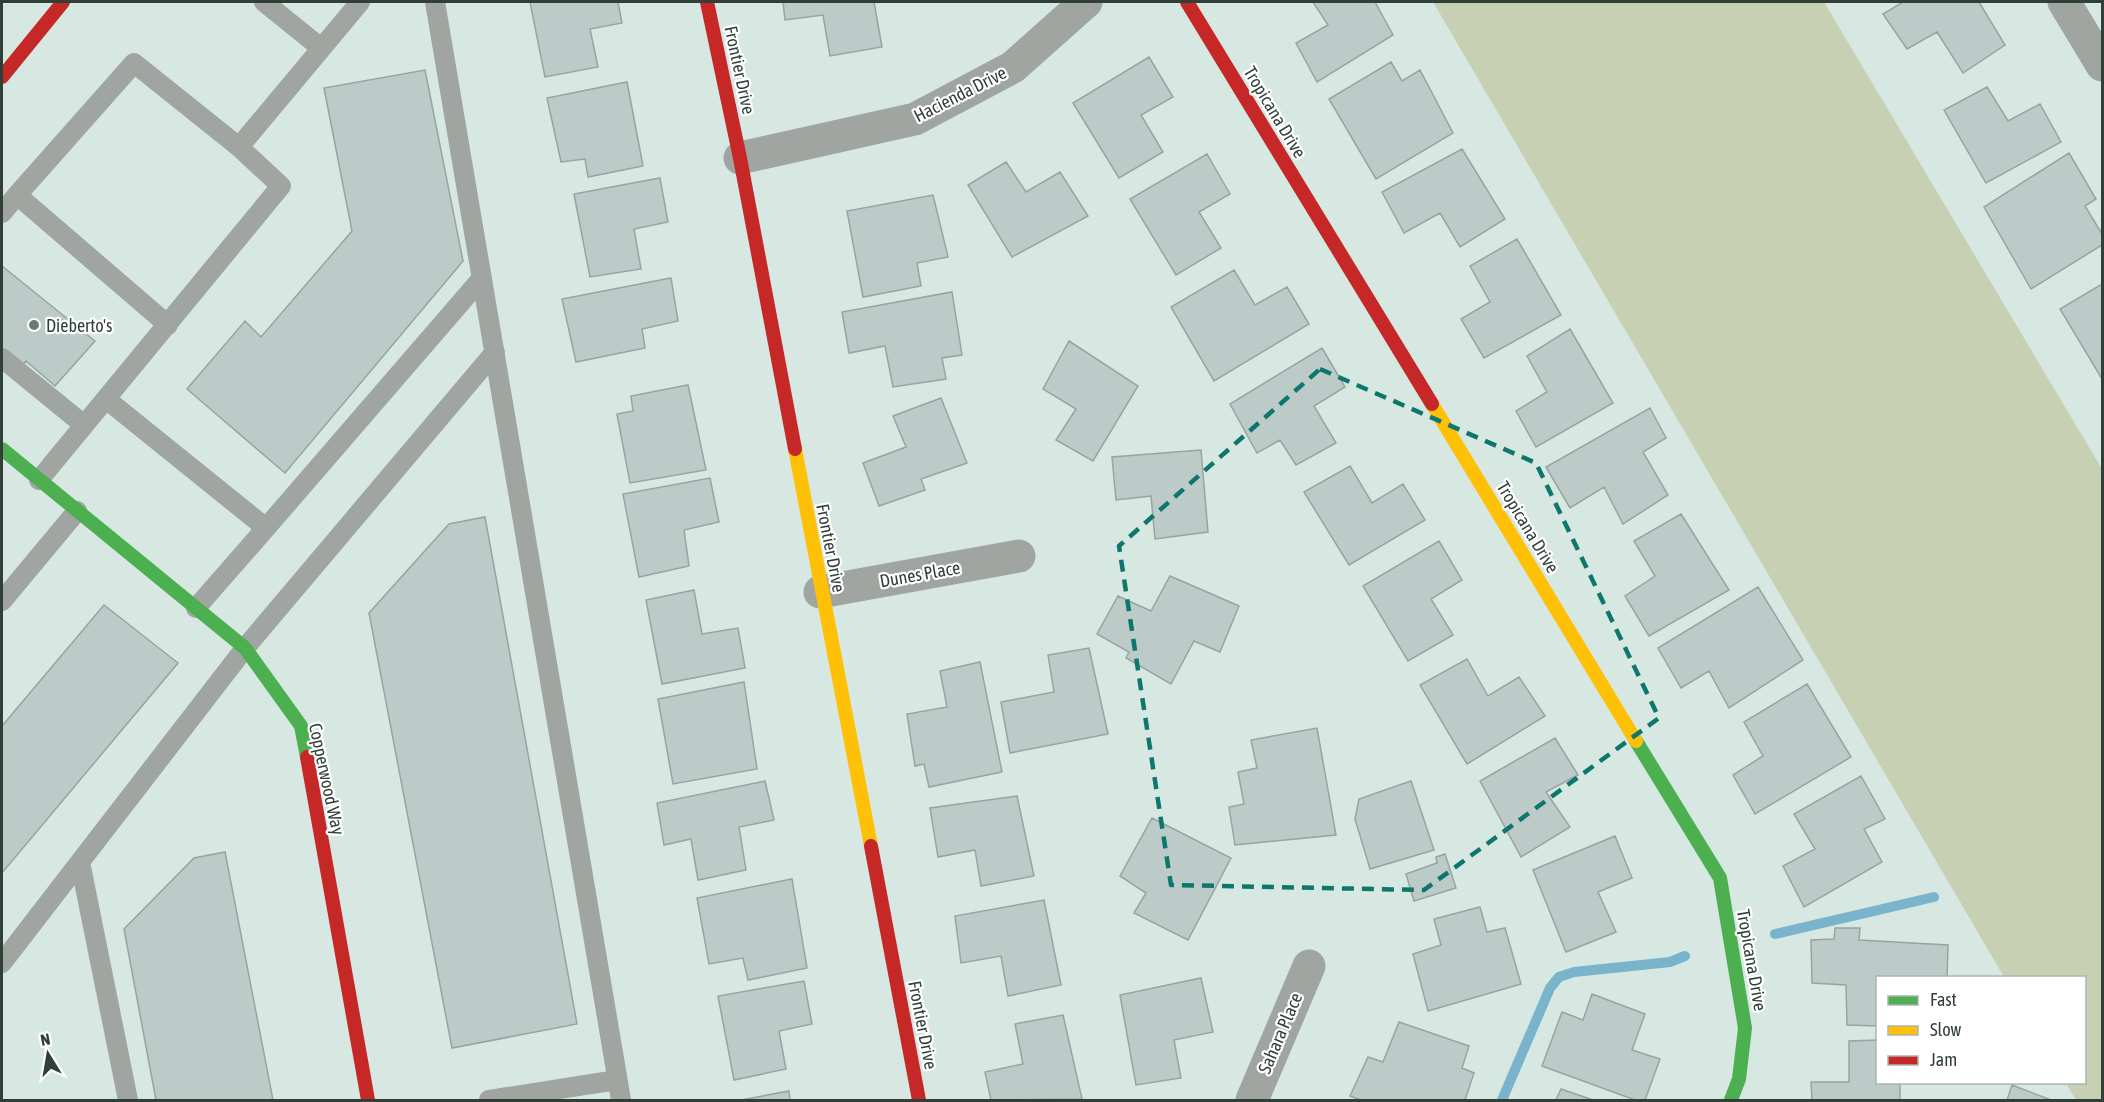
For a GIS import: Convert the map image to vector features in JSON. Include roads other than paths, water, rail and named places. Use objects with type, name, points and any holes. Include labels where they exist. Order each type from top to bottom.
[{"type":"street","points":[[2,77],[63,2]]},
{"type":"street","name":"Frontier Drive","points":[[707,2],[740,158],[820,592],[919,1101]]},
{"type":"street","name":"Hacienda Drive","points":[[740,158],[915,120],[1013,67],[1086,2]]},
{"type":"street","name":"Tropicana Drive","points":[[1187,2],[1720,878],[1745,1028],[1739,1079],[1731,1101]]},
{"type":"street","points":[[2064,2],[2103,64]]},
{"type":"street","name":"Copperwood Way","points":[[2,449],[245,648],[301,726],[369,1101]]},
{"type":"street","name":"Dunes Place","points":[[820,592],[1019,556]]},
{"type":"street","name":"Sahara Place","points":[[1252,1101],[1309,966]]},
{"type":"lane","points":[[264,2],[321,48]]},
{"type":"lane","points":[[240,147],[360,2]]},
{"type":"lane","points":[[435,2],[621,1101]]},
{"type":"lane","points":[[2,213],[134,63],[240,147],[282,186],[39,480]]},
{"type":"lane","points":[[17,195],[168,324]]},
{"type":"lane","points":[[196,608],[482,278]]},
{"type":"lane","points":[[2,963],[245,648],[495,352]]},
{"type":"lane","points":[[2,358],[84,425]]},
{"type":"lane","points":[[106,399],[266,528]]},
{"type":"lane","points":[[2,601],[77,511]]},
{"type":"lane","points":[[80,862],[128,1101]]},
{"type":"lane","points":[[489,1101],[617,1080]]},
{"type":"waterway","points":[[1775,934],[1934,897]]},
{"type":"waterway","points":[[1502,1100],[1550,988],[1559,977],[1574,972],[1670,962],[1685,956]]},
{"type":"place","name":"Dieberto's","points":[[34,325]]}]
